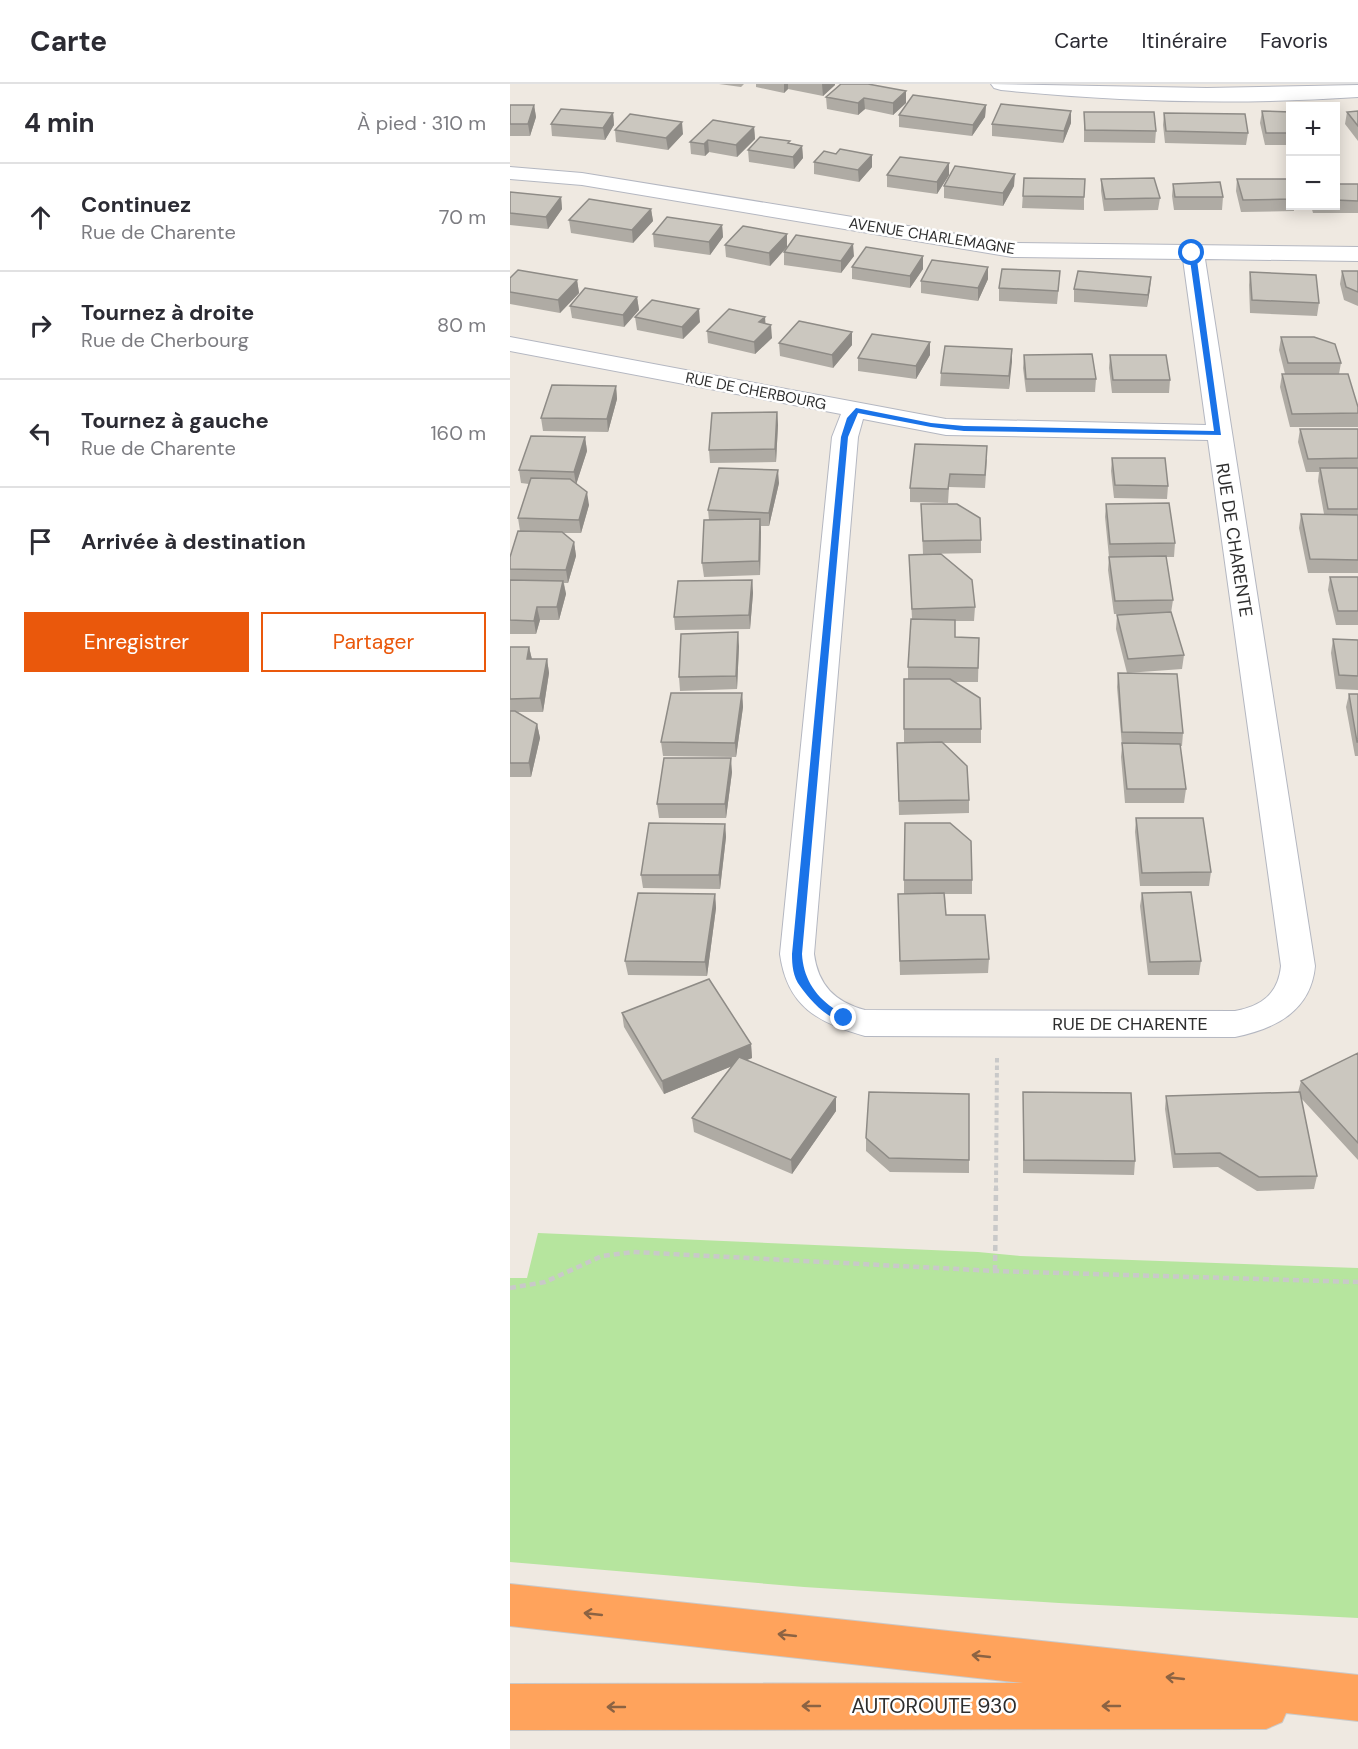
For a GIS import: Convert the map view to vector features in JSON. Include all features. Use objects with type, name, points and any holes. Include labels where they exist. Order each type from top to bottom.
[{"type":"highway","points":[[510,1605],[1358,1698]]},
{"type":"highway","name":"AUTOROUTE 930","points":[[510,1707],[1358,1706]]},
{"type":"street","points":[[1001,84],[1154,93],[1358,92]]},
{"type":"street","name":"AVENUE CHARLEMAGNE","points":[[510,173],[582,179],[993,248],[1044,251],[1358,254]]},
{"type":"street","name":"RUE DE CHARENTE","points":[[856,410],[845,437],[797,954],[798,969],[803,984],[828,1010],[844,1018],[865,1023],[1235,1024],[1254,1022],[1284,1002],[1293,991],[1298,978],[1298,966],[1192,253]]},
{"type":"street","name":"RUE DE CHERBOURG","points":[[510,344],[931,425],[964,429],[1218,433]]},
{"type":"path","points":[[995,1271],[997,1048]]},
{"type":"path","points":[[510,1288],[545,1282],[602,1256],[633,1252],[995,1271],[1358,1282]]},
{"type":"green space","points":[[538,1233],[978,1252],[1020,1256],[1358,1268],[1358,1618],[804,1587],[510,1562],[510,1278],[527,1278]]},
{"type":"building","points":[[841,84],[868,84],[906,91],[893,103],[864,98],[858,103],[826,97]]},
{"type":"building","points":[[913,95],[986,105],[973,125],[899,115]]},
{"type":"building","points":[[1001,104],[1071,111],[1064,131],[992,124]]},
{"type":"building","points":[[510,105],[534,105],[528,124],[510,124]]},
{"type":"building","points":[[561,109],[613,113],[603,128],[551,124]]},
{"type":"building","points":[[1262,111],[1286,112],[1286,133],[1266,133]]},
{"type":"building","points":[[1358,111],[1358,126],[1347,112]]},
{"type":"building","points":[[1084,112],[1154,112],[1156,131],[1085,130]]},
{"type":"building","points":[[1164,113],[1245,114],[1248,133],[1166,131]]},
{"type":"building","points":[[630,114],[682,122],[666,138],[615,130]]},
{"type":"building","points":[[713,120],[754,127],[736,145],[708,140],[704,144],[690,142]]},
{"type":"building","points":[[760,137],[790,141],[788,143],[802,146],[793,157],[748,150]]},
{"type":"building","points":[[840,149],[872,155],[858,170],[814,162],[824,151],[836,154]]},
{"type":"building","points":[[900,157],[949,163],[937,182],[887,175]]},
{"type":"building","points":[[955,166],[1015,174],[1003,193],[944,186]]},
{"type":"building","points":[[1024,178],[1085,179],[1084,197],[1023,196]]},
{"type":"building","points":[[1154,178],[1160,198],[1105,199],[1101,179]]},
{"type":"building","points":[[1237,179],[1286,179],[1286,199],[1243,200]]},
{"type":"building","points":[[1220,182],[1223,197],[1175,197],[1173,184]]},
{"type":"building","points":[[1340,184],[1358,184],[1358,201],[1340,200]]},
{"type":"building","points":[[510,192],[561,197],[546,217],[510,213]]},
{"type":"building","points":[[589,199],[651,209],[632,230],[569,220]]},
{"type":"building","points":[[667,217],[722,225],[709,242],[653,234]]},
{"type":"building","points":[[743,226],[787,234],[769,253],[725,245]]},
{"type":"building","points":[[796,235],[853,244],[841,261],[784,252]]},
{"type":"building","points":[[866,247],[923,256],[910,276],[852,267]]},
{"type":"building","points":[[932,260],[988,267],[978,288],[921,281]]},
{"type":"building","points":[[1002,269],[1060,271],[1058,291],[999,288]]},
{"type":"building","points":[[518,270],[577,280],[558,300],[510,292],[510,278]]},
{"type":"building","points":[[1078,271],[1151,277],[1148,295],[1074,289]]},
{"type":"building","points":[[1342,271],[1358,271],[1358,292],[1346,287]]},
{"type":"building","points":[[1250,272],[1316,275],[1319,303],[1252,300]]},
{"type":"building","points":[[585,288],[637,297],[623,315],[570,306]]},
{"type":"building","points":[[652,300],[699,309],[682,327],[635,317]]},
{"type":"building","points":[[729,309],[765,317],[759,322],[771,325],[754,342],[707,331]]},
{"type":"building","points":[[799,321],[852,332],[832,355],[779,343]]},
{"type":"building","points":[[872,334],[930,342],[916,366],[858,358]]},
{"type":"building","points":[[1281,337],[1314,337],[1335,344],[1341,363],[1288,363]]},
{"type":"building","points":[[945,346],[1012,349],[1009,376],[941,373]]},
{"type":"building","points":[[1092,354],[1096,379],[1026,379],[1024,355]]},
{"type":"building","points":[[1110,355],[1166,355],[1170,380],[1113,380]]},
{"type":"building","points":[[1282,374],[1348,374],[1358,413],[1292,414]]},
{"type":"building","points":[[552,385],[616,386],[607,419],[541,418]]},
{"type":"building","points":[[777,412],[775,449],[709,450],[712,413]]},
{"type":"building","points":[[1300,429],[1358,429],[1358,458],[1308,459]]},
{"type":"building","points":[[531,436],[585,437],[574,472],[519,470]]},
{"type":"building","points":[[915,444],[987,446],[985,475],[950,474],[948,489],[910,488]]},
{"type":"building","points":[[1112,458],[1165,458],[1168,486],[1115,485]]},
{"type":"building","points":[[719,468],[778,470],[769,513],[708,510]]},
{"type":"building","points":[[1320,468],[1358,468],[1358,509],[1328,509]]},
{"type":"building","points":[[531,478],[570,479],[587,492],[579,520],[518,518]]},
{"type":"building","points":[[1169,503],[1175,543],[1110,544],[1106,504]]},
{"type":"building","points":[[921,504],[957,504],[980,518],[981,540],[923,541]]},
{"type":"building","points":[[1301,514],[1358,515],[1358,560],[1310,559]]},
{"type":"building","points":[[760,519],[759,561],[702,563],[704,520]]},
{"type":"building","points":[[518,531],[562,532],[574,542],[566,570],[510,569],[510,557]]},
{"type":"building","points":[[941,554],[972,580],[975,607],[912,609],[909,555]]},
{"type":"building","points":[[1166,556],[1173,600],[1115,601],[1109,557]]},
{"type":"building","points":[[1330,577],[1358,577],[1358,611],[1338,611]]},
{"type":"building","points":[[510,580],[563,581],[557,607],[537,607],[534,621],[510,620]]},
{"type":"building","points":[[752,580],[749,615],[674,617],[678,581]]},
{"type":"building","points":[[1171,612],[1184,655],[1128,659],[1117,615]]},
{"type":"building","points":[[911,619],[955,620],[955,637],[979,638],[978,668],[908,667]]},
{"type":"building","points":[[738,632],[736,676],[679,677],[681,634]]},
{"type":"building","points":[[1333,639],[1358,640],[1358,676],[1339,675]]},
{"type":"building","points":[[510,647],[529,647],[527,659],[547,659],[540,698],[510,699]]},
{"type":"building","points":[[1118,673],[1177,674],[1183,733],[1122,732]]},
{"type":"building","points":[[904,679],[950,679],[980,698],[981,729],[904,729]]},
{"type":"building","points":[[671,693],[742,693],[735,743],[661,742]]},
{"type":"building","points":[[1349,694],[1358,694],[1358,742],[1357,742]]},
{"type":"building","points":[[510,711],[515,711],[537,724],[529,763],[510,763]]},
{"type":"building","points":[[942,742],[967,766],[969,800],[899,801],[897,743]]},
{"type":"building","points":[[1122,743],[1180,744],[1186,789],[1127,789]]},
{"type":"building","points":[[664,758],[731,758],[725,804],[657,804]]},
{"type":"building","points":[[1136,818],[1203,818],[1211,872],[1142,873]]},
{"type":"building","points":[[649,823],[725,824],[719,875],[641,875]]},
{"type":"building","points":[[905,823],[950,823],[971,841],[972,880],[904,880]]},
{"type":"building","points":[[1191,892],[1201,961],[1150,962],[1142,893]]},
{"type":"building","points":[[638,893],[715,894],[705,962],[625,961]]},
{"type":"building","points":[[944,893],[946,915],[985,915],[989,959],[900,961],[898,894]]},
{"type":"building","points":[[709,979],[751,1044],[662,1081],[622,1013]]},
{"type":"building","points":[[1358,1053],[1358,1143],[1301,1081]]},
{"type":"building","points":[[739,1057],[836,1097],[791,1160],[692,1118]]},
{"type":"building","points":[[869,1092],[969,1094],[969,1160],[889,1158],[866,1138]]},
{"type":"building","points":[[1023,1092],[1131,1093],[1135,1161],[1024,1160]]},
{"type":"building","points":[[1300,1092],[1317,1176],[1259,1177],[1220,1153],[1175,1154],[1166,1096]]},
{"type":"route","points":[[844,1018],[828,1010],[803,984],[798,969],[797,954],[845,437],[851,418],[856,410],[964,429],[1218,433],[1192,253]]}]
